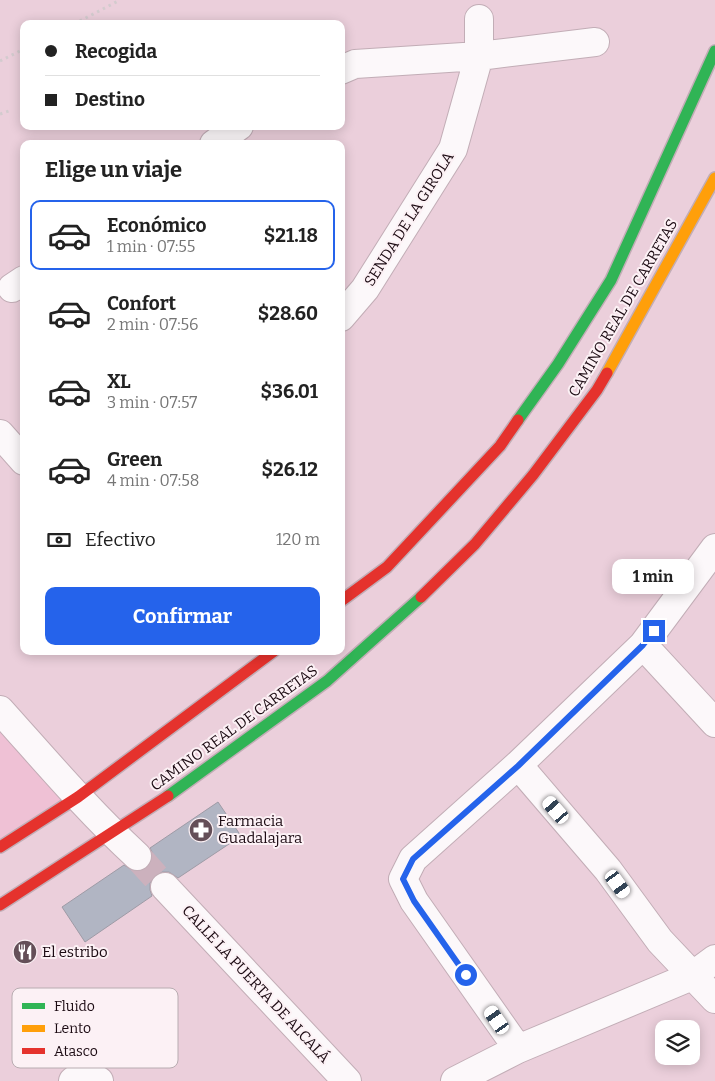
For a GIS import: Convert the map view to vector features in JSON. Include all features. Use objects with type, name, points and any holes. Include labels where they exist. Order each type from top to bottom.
[{"type":"street","name":"SENDA DE LA GIROLA","points":[[345,312],[365,289],[453,149],[480,56],[480,20]]},
{"type":"street","points":[[345,68],[355,64],[480,56],[595,42]]},
{"type":"street","name":"CAMINO REAL DE CARRETAS","points":[[345,598],[387,567],[500,446],[558,364],[611,280],[715,51]]},
{"type":"street","points":[[220,140],[233,130]]},
{"type":"street","name":"CAMINO REAL DE CARRETAS","points":[[0,905],[168,796],[327,681],[414,604],[475,544],[533,474],[597,390],[715,179]]},
{"type":"street","points":[[0,434],[20,456]]},
{"type":"street","points":[[518,1050],[414,901],[403,879],[413,859],[518,766],[643,645],[715,548]]},
{"type":"street","points":[[643,645],[715,723]]},
{"type":"street","points":[[0,847],[78,797],[269,655]]},
{"type":"street","points":[[0,710],[78,797],[137,856]]},
{"type":"street","points":[[518,766],[608,870],[660,941],[715,999]]},
{"type":"street","name":"CALLE LA PUERTA DE ALCALÁ","points":[[165,887],[347,1081]]},
{"type":"street","points":[[455,1081],[518,1050],[692,976],[715,959]]},
{"type":"street","points":[[73,1081],[80,1075],[86,1074],[99,1081]]},
{"type":"path","points":[[82,20],[120,0]]},
{"type":"path","points":[[0,61],[20,51]]},
{"type":"path","points":[[0,114],[9,111]]},
{"type":"shaded area","points":[[0,710],[78,797],[0,847]]},
{"type":"building","points":[[218,802],[241,836],[178,878],[169,872],[155,875],[150,883],[152,896],[85,942],[62,907],[124,865],[134,871],[142,871],[148,867],[152,859],[150,848]]},
{"type":"tunnel","points":[[137,856],[165,887]]},
{"type":"traffic: fast","points":[[518,420],[558,364],[611,280],[715,51]]},
{"type":"traffic: fast","points":[[168,796],[327,681],[421,597]]},
{"type":"traffic: slow","points":[[607,373],[715,178]]},
{"type":"traffic: jam","points":[[421,597],[475,544],[533,475],[597,390],[607,373]]},
{"type":"traffic: jam","points":[[345,598],[387,567],[500,446],[518,420]]},
{"type":"traffic: jam","points":[[0,847],[78,797],[269,655]]},
{"type":"traffic: jam","points":[[0,905],[168,796]]},
{"type":"place","name":"Farmacia Guadalajara","points":[[201,830]]},
{"type":"place","name":"El estribo","points":[[25,952]]},
{"type":"route","points":[[466,975],[414,901],[403,879],[413,859],[518,766],[643,645],[654,631]]}]
